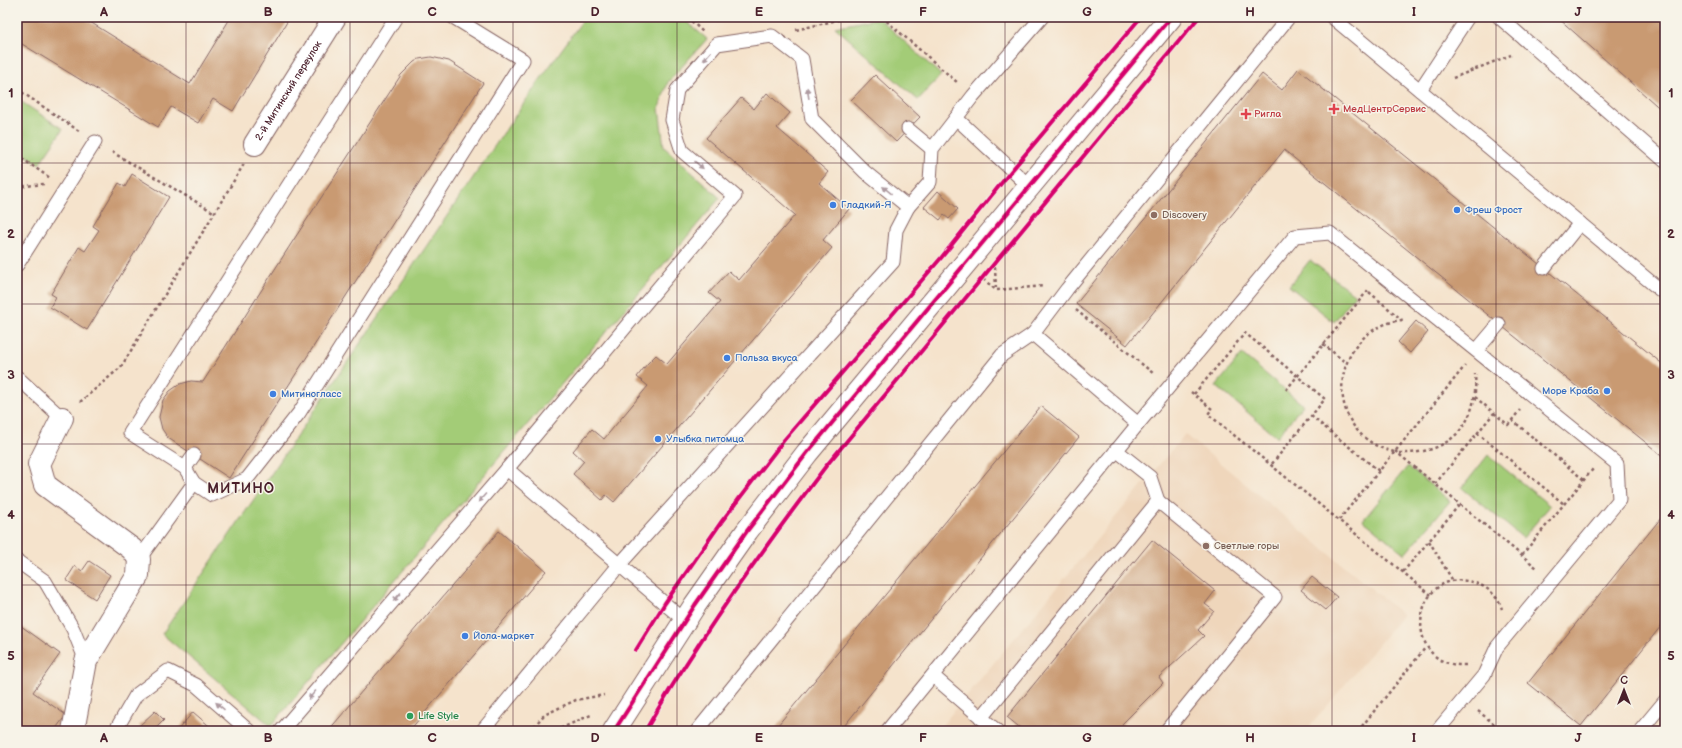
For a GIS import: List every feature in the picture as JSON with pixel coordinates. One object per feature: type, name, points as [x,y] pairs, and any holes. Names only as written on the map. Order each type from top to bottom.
[{"type":"street","name":"2-й Митинский переулок","points":[[255,144],[335,17]]},
{"type":"street","points":[[614,731],[684,620],[747,531],[807,453],[1170,17]]},
{"type":"street","points":[[62,418],[40,464],[45,485],[132,549],[139,559],[138,575],[86,661],[73,731]]},
{"type":"lane","points":[[396,17],[130,433],[185,468],[194,483],[212,495],[247,479],[299,413],[524,60],[470,22],[453,17]]},
{"type":"lane","points":[[482,731],[620,564],[893,262],[896,230],[908,207],[930,182],[932,149],[973,96],[1042,17]]},
{"type":"lane","points":[[697,731],[1002,355],[1033,334],[1060,298],[1289,17]]},
{"type":"lane","points":[[1332,17],[1665,294]]},
{"type":"lane","points":[[1420,90],[1468,17]]},
{"type":"lane","points":[[1499,17],[1665,161]]},
{"type":"lane","points":[[281,731],[507,469],[735,196],[682,151],[672,120],[677,90],[717,44],[772,36],[802,59],[812,119],[865,172],[908,207]]},
{"type":"lane","points":[[956,118],[1029,186]]},
{"type":"lane","points":[[908,130],[932,149]]},
{"type":"lane","points":[[17,265],[95,142]]},
{"type":"lane","points":[[1544,268],[1580,223]]},
{"type":"lane","points":[[887,731],[1116,450],[1294,236],[1330,233],[1382,274],[1474,354],[1532,395],[1617,464],[1620,500],[1497,647],[1484,675],[1437,731]]},
{"type":"lane","points":[[1474,354],[1499,324]]},
{"type":"lane","points":[[1033,334],[1138,424]]},
{"type":"lane","points":[[17,378],[62,418]]},
{"type":"lane","points":[[1116,450],[1150,477],[1158,501],[1275,597],[1166,731]]},
{"type":"lane","points":[[185,468],[194,454]]},
{"type":"lane","points":[[507,469],[684,620]]},
{"type":"lane","points":[[139,559],[194,483]]},
{"type":"lane","points":[[981,718],[1158,501]]},
{"type":"lane","points":[[17,561],[45,581],[73,629],[86,661]]},
{"type":"lane","points":[[118,731],[118,726],[136,696],[168,671],[196,685],[249,731]]},
{"type":"lane","points":[[933,676],[997,731]]},
{"type":"lane","points":[[1640,731],[1665,701]]},
{"type":"path","points":[[772,36],[850,17]]},
{"type":"path","points":[[882,17],[973,96]]},
{"type":"path","points":[[1420,90],[1532,47]]},
{"type":"path","points":[[17,89],[95,142],[215,213]]},
{"type":"path","points":[[62,418],[121,368],[255,144]]},
{"type":"path","points":[[17,155],[52,179]]},
{"type":"path","points":[[995,264],[996,290]]},
{"type":"path","points":[[1286,390],[1382,274]]},
{"type":"path","points":[[983,279],[996,290],[1046,286],[1157,376],[1163,369],[1176,379],[1212,410],[1208,414],[1431,595]]},
{"type":"path","points":[[1367,291],[1402,320]]},
{"type":"path","points":[[1408,320],[1386,323],[1372,331],[1359,341],[1350,354],[1346,363],[1341,385],[1343,401],[1348,417],[1357,430],[1369,441],[1383,449],[1395,452],[1552,580]]},
{"type":"path","points":[[1194,394],[1245,333],[1325,399],[1271,465]]},
{"type":"path","points":[[1324,344],[1346,363]]},
{"type":"path","points":[[1399,453],[1415,454],[1446,443],[1458,433],[1468,420],[1474,405],[1476,388],[1474,354]]},
{"type":"path","points":[[1339,520],[1474,354]]},
{"type":"path","points":[[1475,397],[1508,425],[1532,395]]},
{"type":"path","points":[[1435,484],[1494,413]]},
{"type":"path","points":[[1311,416],[1379,471]]},
{"type":"path","points":[[1512,420],[1584,480]]},
{"type":"path","points":[[1477,433],[1564,504]]},
{"type":"path","points":[[1522,555],[1606,454]]},
{"type":"path","points":[[1403,572],[1460,504]]},
{"type":"path","points":[[1429,541],[1454,581]]},
{"type":"path","points":[[1484,675],[1472,665],[1458,666],[1445,662],[1434,655],[1426,647],[1421,632],[1420,619],[1424,606],[1431,595],[1441,586],[1454,581],[1467,581],[1480,584],[1491,591],[1499,602],[1504,614],[1516,624]]},
{"type":"path","points":[[1358,731],[1426,647]]},
{"type":"path","points":[[530,731],[544,715],[576,700],[604,695]]},
{"type":"path","points":[[1464,700],[1503,731]]},
{"type":"path","points":[[555,731],[593,714]]},
{"type":"shaded area","name":"Светлые горы","points":[[1185,434],[1403,615],[1306,731],[937,731]]},
{"type":"green space","points":[[585,17],[681,17],[707,39],[668,82],[659,108],[664,147],[720,198],[271,726],[162,634],[539,81]]},
{"type":"green space","points":[[879,18],[941,75],[918,100],[835,27]]},
{"type":"green space","points":[[17,99],[63,129],[39,164],[17,149]]},
{"type":"green space","points":[[1310,260],[1355,295],[1334,322],[1289,286]]},
{"type":"green space","points":[[1242,354],[1303,405],[1277,437],[1216,386]]},
{"type":"green space","points":[[1488,455],[1550,506],[1523,538],[1462,488]]},
{"type":"green space","points":[[1408,466],[1450,501],[1405,554],[1363,520]]},
{"type":"building","points":[[17,17],[82,17],[190,84],[231,17],[290,17],[233,111],[213,99],[198,123],[171,107],[158,127],[17,41]]},
{"type":"building","points":[[1557,17],[1665,17],[1665,113]]},
{"type":"building","points":[[431,57],[449,61],[483,83],[229,478],[168,438],[162,429],[159,417],[163,400],[170,391],[180,384],[191,381],[203,382],[401,75],[419,59]]},
{"type":"building","points":[[1298,69],[1665,366],[1665,458],[1284,150],[1127,345],[1076,304],[1262,74],[1282,90]]},
{"type":"building","points":[[875,75],[920,117],[896,142],[851,100]]},
{"type":"building","points":[[767,93],[790,113],[777,128],[828,172],[819,183],[849,209],[823,240],[832,248],[614,502],[606,495],[602,500],[573,474],[584,461],[573,451],[592,429],[604,439],[648,386],[637,377],[647,364],[656,355],[667,364],[720,302],[709,293],[729,271],[739,280],[795,215],[706,138],[741,98],[754,109]]},
{"type":"building","points":[[132,174],[169,197],[87,330],[50,307],[56,297],[51,294],[79,247],[85,251],[99,230],[93,226],[119,183],[125,187]]},
{"type":"building","points":[[938,191],[958,209],[949,219],[944,215],[940,220],[924,207]]},
{"type":"building","points":[[1416,321],[1428,332],[1410,353],[1398,342]]},
{"type":"building","points":[[1041,406],[1079,437],[840,731],[773,731]]},
{"type":"building","points":[[1665,513],[1665,621],[1581,726],[1528,683]]},
{"type":"building","points":[[499,531],[546,571],[409,731],[328,731]]},
{"type":"building","points":[[1152,540],[1215,591],[1205,604],[1214,611],[1198,630],[1204,636],[1159,677],[1163,683],[1122,724],[1126,729],[1124,731],[1024,731],[1007,717]]},
{"type":"building","points":[[89,561],[110,575],[95,599],[66,580],[75,566],[82,571]]},
{"type":"building","points":[[1312,577],[1337,597],[1326,610],[1301,590]]},
{"type":"building","points":[[17,623],[60,654],[33,692],[66,715],[54,731],[17,731]]},
{"type":"building","points":[[155,711],[164,720],[153,731],[145,731],[139,726]]},
{"type":"building","points":[[193,712],[215,731],[177,731]]},
{"type":"cycle path","points":[[636,650],[665,603],[722,521],[784,440],[941,258],[1012,170],[1141,17]]},
{"type":"cycle path","points":[[614,731],[695,605],[747,531],[807,453],[1171,17]]},
{"type":"cycle path","points":[[645,731],[687,662],[731,596],[826,466],[1199,17]]},
{"type":"place","name":"МедЦентрСервис","points":[[1334,109]]},
{"type":"place","name":"Ригла","points":[[1246,114]]},
{"type":"place","name":"Гладкий-Я","points":[[833,205]]},
{"type":"place","name":"Фреш Фрост","points":[[1457,210]]},
{"type":"place","name":"Discovery","points":[[1154,215]]},
{"type":"place","name":"Польза вкуса","points":[[727,358]]},
{"type":"place","name":"Море Краба","points":[[1607,391]]},
{"type":"place","name":"Митиногласс","points":[[273,394]]},
{"type":"place","name":"Улыбка питомца","points":[[658,439]]},
{"type":"place","name":"Светлые горы","points":[[1206,546]]},
{"type":"place","name":"Йола-маркет","points":[[465,636]]},
{"type":"place","name":"Life Style","points":[[410,716]]},
{"type":"district","name":"МИТИНО","points":[[241,488]]}]
